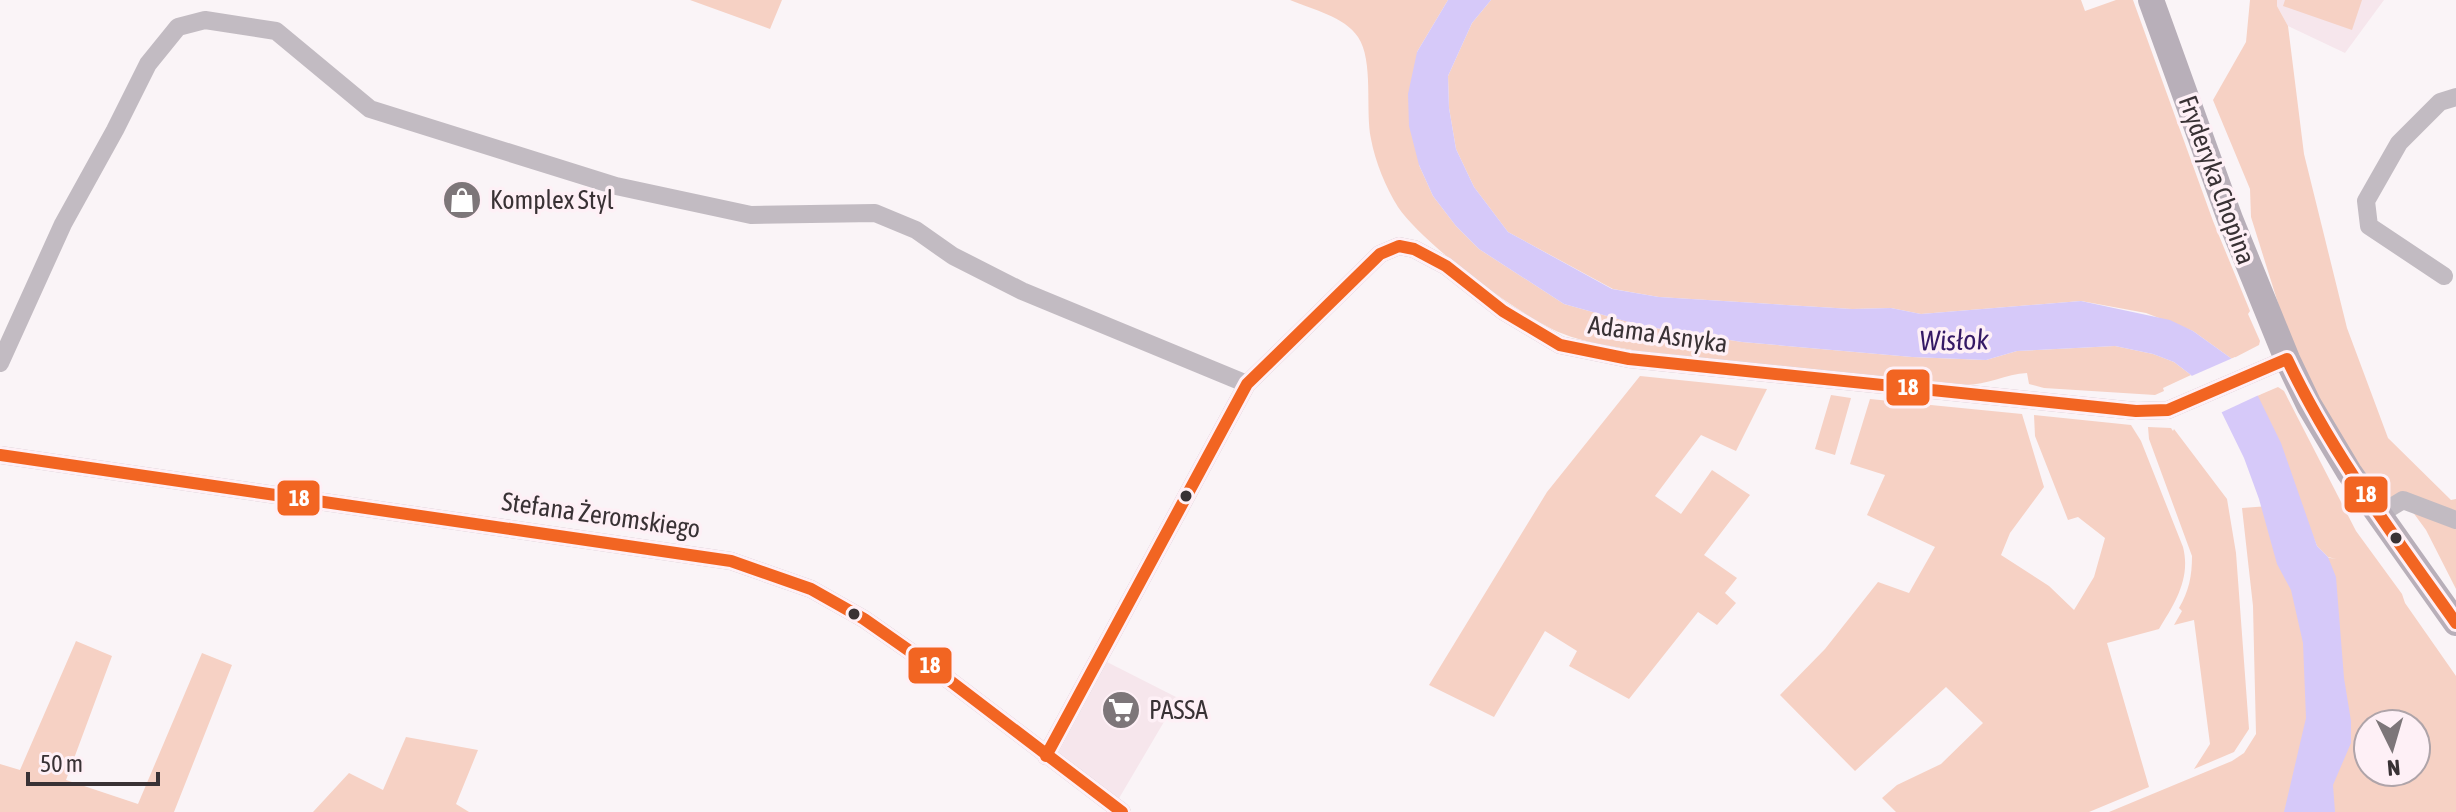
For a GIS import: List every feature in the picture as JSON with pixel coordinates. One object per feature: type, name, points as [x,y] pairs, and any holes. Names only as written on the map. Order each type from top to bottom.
[{"type":"street","name":"Fryderyka Chopina","points":[[2151,0],[2279,362],[2341,459],[2456,623]]},
{"type":"street","points":[[0,363],[63,224],[148,64],[178,27],[205,20],[276,31],[370,109],[620,187],[751,215],[875,213],[916,230],[953,256],[1022,291],[1247,384]]},
{"type":"street","points":[[2444,276],[2369,226],[2366,201],[2399,143],[2440,102],[2456,97]]},
{"type":"street","name":"Adama Asnyka","points":[[1046,756],[1247,384],[1380,254],[1399,246],[1414,249],[1446,266],[1503,311],[1560,345],[1629,359],[1868,386],[2136,411],[2168,410],[2279,362]]},
{"type":"street","name":"Stefana Żeromskiego","points":[[0,455],[731,561],[811,589],[864,619],[1122,812]]},
{"type":"street","points":[[2380,514],[2403,500],[2456,520]]},
{"type":"shaded area","points":[[690,0],[782,0],[770,29]]},
{"type":"shaded area","points":[[1290,0],[1448,0],[1417,52],[1419,165],[1433,196],[1479,249],[1564,304],[1643,326],[1742,342],[1912,357],[1986,360],[2017,351],[2115,346],[2174,362],[2191,375],[2155,395],[2044,388],[2029,384],[2027,373],[1965,385],[1638,351],[1561,333],[1497,295],[1449,258],[1410,222],[1394,200],[1375,156],[1369,127],[1368,72],[1358,37],[1336,19]]},
{"type":"shaded area","points":[[1491,0],[2081,0],[2085,11],[2116,0],[2133,0],[2213,221],[2250,311],[2248,314],[2259,345],[2232,359],[2193,331],[2146,313],[2081,301],[1921,314],[1891,308],[1852,309],[1659,297],[1613,289],[1508,232],[1474,187],[1456,149],[1449,108],[1448,76],[1472,23]]},
{"type":"shaded area","points":[[2250,0],[2277,0],[2288,26],[2304,154],[2347,328],[2388,438],[2451,500],[2456,499],[2456,589],[2426,530],[2404,500],[2380,514],[2293,351],[2251,217],[2250,189],[2213,100],[2246,42]]},
{"type":"shaded area","points":[[2277,0],[2384,0],[2345,53],[2288,26]]},
{"type":"shaded area","points":[[2285,0],[2362,0],[2352,30],[2283,6]]},
{"type":"shaded area","points":[[1640,376],[1767,389],[1736,451],[1701,435],[1655,496],[1681,514],[1712,470],[1750,495],[1704,555],[1737,578],[1725,593],[1736,603],[1717,625],[1698,612],[1629,699],[1569,666],[1577,651],[1545,631],[1494,717],[1429,685],[1547,492]]},
{"type":"shaded area","points":[[2278,387],[2284,391],[2356,531],[2456,676],[2456,812],[2109,812],[2232,761],[2244,753],[2256,734],[2253,606],[2242,508],[2269,506],[2284,550],[2336,559],[2328,557],[2317,546],[2257,396]]},
{"type":"shaded area","points":[[1831,395],[1851,398],[1835,455],[1815,449]]},
{"type":"shaded area","points":[[1870,399],[2022,414],[2044,487],[2010,533],[2001,555],[2049,586],[2074,610],[2094,577],[2105,538],[2078,517],[2068,520],[2035,436],[2034,415],[2131,425],[2141,441],[2185,558],[2180,590],[2159,629],[2107,643],[2149,787],[2089,812],[1896,812],[1882,798],[1897,785],[1941,764],[1983,723],[1946,687],[1855,771],[1780,695],[1825,649],[1878,582],[1909,593],[1935,547],[1867,515],[1885,475],[1850,464]]},
{"type":"shaded area","points":[[2148,427],[2174,429],[2227,499],[2236,553],[2249,729],[2234,752],[2194,769],[2210,744],[2194,620],[2174,625],[2182,611],[2179,608],[2189,583],[2192,556],[2149,439]]},
{"type":"shaded area","points":[[76,641],[112,656],[66,780],[138,804],[202,653],[232,665],[174,812],[0,812],[0,764],[20,770]]},
{"type":"shaded area","points":[[1107,662],[1178,698],[1118,800],[1056,757]]},
{"type":"shaded area","points":[[406,737],[478,750],[456,804],[469,812],[313,812],[349,773],[383,790]]},
{"type":"water","name":"Wisłok","points":[[1448,0],[1491,0],[1472,23],[1448,76],[1449,108],[1456,149],[1474,187],[1508,232],[1612,289],[1659,297],[1852,309],[1891,308],[1921,314],[2081,301],[2170,320],[2193,331],[2232,359],[2257,394],[2281,443],[2317,546],[2328,557],[2336,577],[2351,743],[2333,785],[2335,812],[2284,812],[2306,718],[2303,643],[2291,590],[2277,564],[2244,458],[2221,411],[2191,375],[2174,362],[2115,346],[2017,351],[1986,360],[1912,357],[1742,342],[1643,326],[1564,304],[1479,249],[1433,196],[1419,165],[1409,126],[1408,94],[1417,52]]},
{"type":"pier","points":[[2235,357],[2261,394],[2218,414],[2187,378]]},
{"type":"transit line","name":"18","points":[[1046,756],[1247,384],[1380,254],[1399,246],[1414,249],[1446,266],[1503,311],[1560,345],[1629,359],[2136,411],[2168,410],[2287,359]]},
{"type":"transit line","name":"18","points":[[2287,359],[2344,462],[2456,623]]},
{"type":"transit line","name":"18","points":[[0,455],[731,561],[811,589],[864,619],[1122,812]]},
{"type":"place","name":"Komplex Styl","points":[[462,200]]},
{"type":"place","name":"PASSA","points":[[1121,710]]}]
